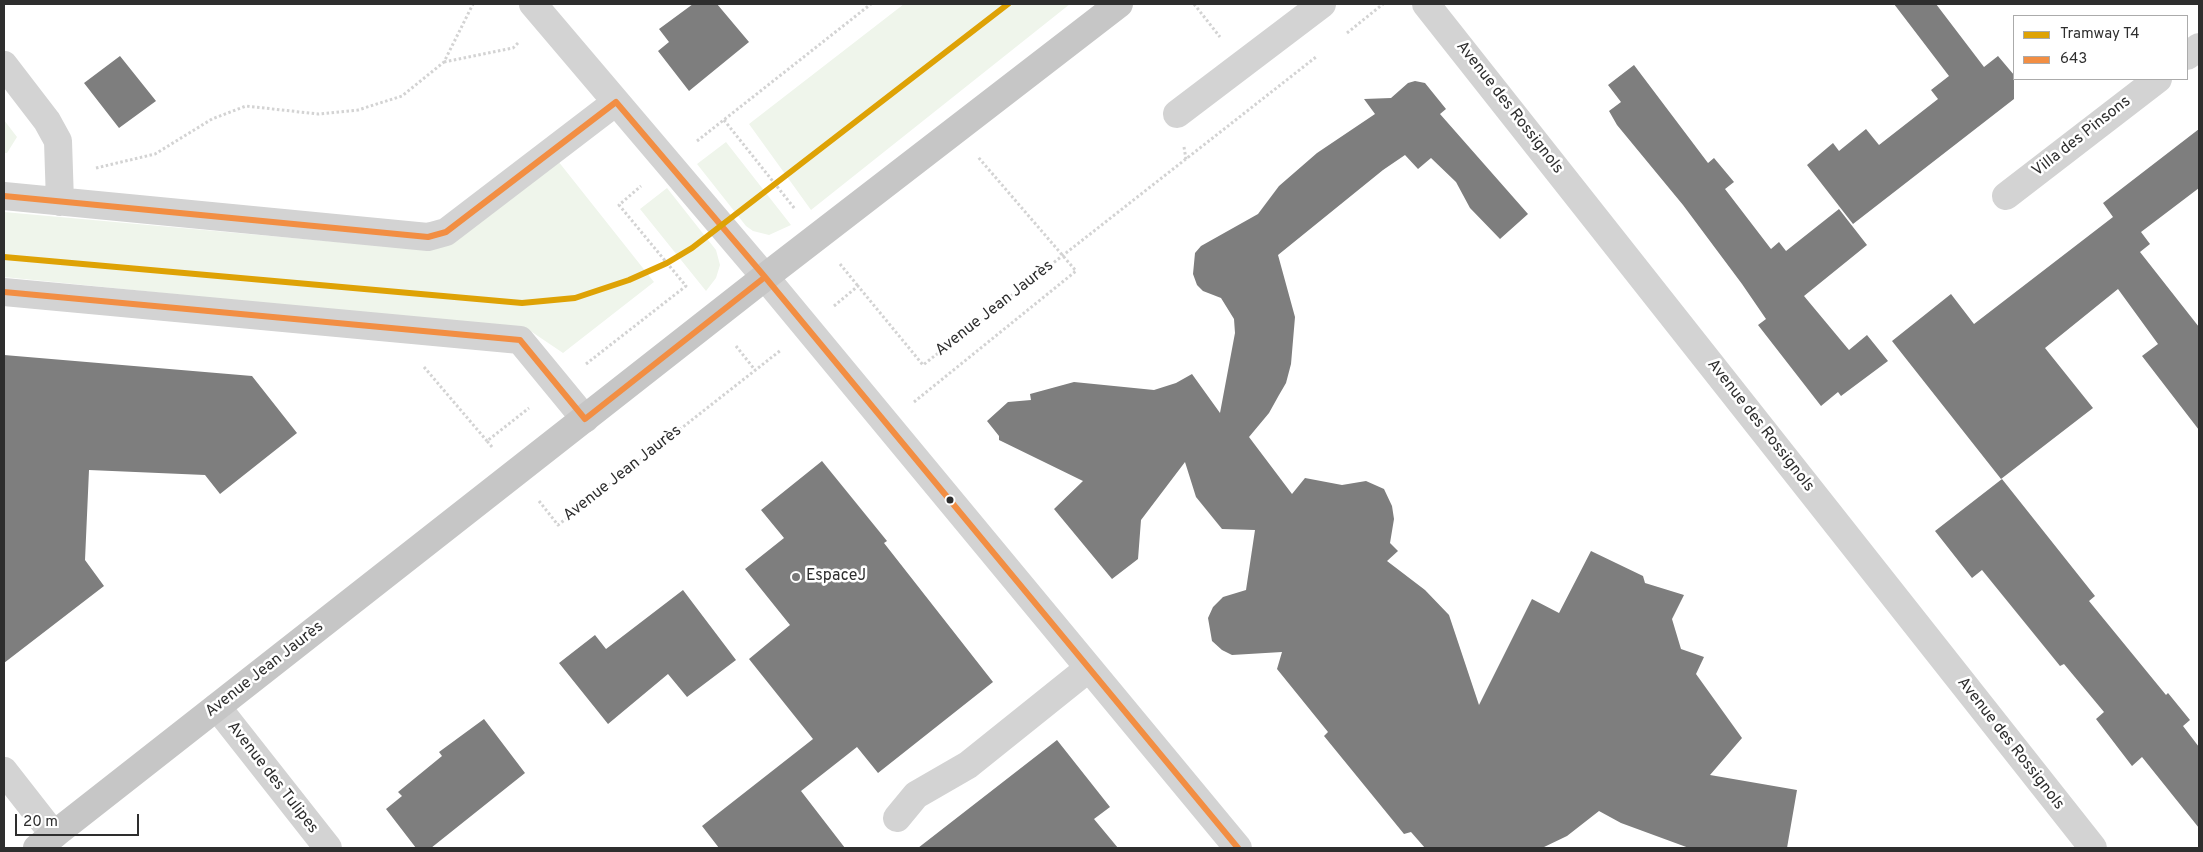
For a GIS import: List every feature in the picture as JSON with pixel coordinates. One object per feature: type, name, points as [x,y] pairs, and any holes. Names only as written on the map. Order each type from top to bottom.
[{"type":"main road","name":"Avenue Jean Jaurès","points":[[46,842],[1113,5]]},
{"type":"street","points":[[1177,114],[1322,4]]},
{"type":"street","name":"Avenue des Rossignols","points":[[1426,4],[2093,848]]},
{"type":"street","points":[[538,10],[765,277],[1238,848]]},
{"type":"street","points":[[2188,55],[2199,47]]},
{"type":"street","points":[[4,65],[47,121],[58,141],[60,202]]},
{"type":"street","name":"Villa des Pinsons","points":[[2006,196],[2157,80]]},
{"type":"street","points":[[4,196],[428,236],[446,232],[616,102]]},
{"type":"street","points":[[4,292],[520,340],[585,419]]},
{"type":"street","points":[[897,818],[916,796],[968,765],[1089,668]]},
{"type":"street","name":"Avenue des Tulipes","points":[[217,707],[328,848]]},
{"type":"street","points":[[4,771],[46,842]]},
{"type":"path","points":[[58,165],[90,169],[155,154],[212,119],[246,106],[318,114],[358,110],[402,96],[444,62],[473,4]]},
{"type":"path","points":[[693,144],[871,4]]},
{"type":"path","points":[[1344,35],[1383,4]]},
{"type":"path","points":[[444,62],[513,48],[538,10]]},
{"type":"path","name":"Avenue Jean Jaurès","points":[[516,473],[558,525],[807,329],[858,286],[923,365],[1321,53]]},
{"type":"path","points":[[724,120],[858,286]]},
{"type":"path","points":[[886,424],[1076,271],[955,130]]},
{"type":"path","points":[[487,441],[686,286],[619,204],[648,180]]},
{"type":"path","points":[[390,328],[516,473]]},
{"type":"shaded area","points":[[904,4],[1070,4],[811,210],[749,124]]},
{"type":"shaded area","points":[[4,120],[17,137],[7,153],[4,153]]},
{"type":"shaded area","points":[[726,142],[791,225],[769,235],[753,231],[746,226],[697,164]]},
{"type":"shaded area","points":[[558,161],[654,282],[563,353],[529,330],[4,277],[4,212],[426,250]]},
{"type":"shaded area","points":[[667,188],[716,250],[720,265],[716,278],[706,291],[640,209]]},
{"type":"building","points":[[693,4],[717,4],[749,42],[689,91],[658,51],[669,42],[659,29]]},
{"type":"building","points":[[1894,4],[1936,4],[1984,67],[1998,56],[2013,74],[2014,99],[1853,224],[1807,165],[1833,143],[1839,151],[1866,129],[1879,145],[1938,99],[1931,90],[1949,76]]},
{"type":"building","points":[[120,56],[156,101],[119,128],[84,83]]},
{"type":"building","points":[[1634,65],[1708,163],[1714,158],[1734,182],[1725,189],[1771,249],[1779,242],[1786,251],[1839,209],[1867,245],[1804,296],[1849,350],[1867,335],[1888,361],[1841,396],[1838,392],[1821,406],[1758,325],[1766,319],[1742,284],[1683,205],[1617,125],[1609,111],[1621,102],[1608,85]]},
{"type":"building","points":[[1415,81],[1425,83],[1446,109],[1440,114],[1528,214],[1500,239],[1470,208],[1456,182],[1431,158],[1418,169],[1405,155],[1383,170],[1278,255],[1295,317],[1291,364],[1286,383],[1269,413],[1249,437],[1292,494],[1305,478],[1342,485],[1366,481],[1384,489],[1392,506],[1394,519],[1390,543],[1398,551],[1387,561],[1425,590],[1449,615],[1479,705],[1532,599],[1559,613],[1591,551],[1643,576],[1645,583],[1684,595],[1672,619],[1681,649],[1704,657],[1696,674],[1742,738],[1710,775],[1797,790],[1787,848],[1689,848],[1621,823],[1599,811],[1567,836],[1542,848],[1425,848],[1411,832],[1404,834],[1324,736],[1328,732],[1277,669],[1282,652],[1232,655],[1222,650],[1212,641],[1208,618],[1213,607],[1223,597],[1246,590],[1255,530],[1222,529],[1196,497],[1185,462],[1141,520],[1138,559],[1112,579],[1054,509],[1083,481],[999,440],[999,436],[987,421],[1008,402],[1031,400],[1030,394],[1074,382],[1154,390],[1176,383],[1192,374],[1220,413],[1235,333],[1234,319],[1221,298],[1203,291],[1197,285],[1193,274],[1195,253],[1201,246],[1258,214],[1279,186],[1317,153],[1375,114],[1364,99],[1391,98],[1408,83]]},
{"type":"building","points":[[2199,129],[2199,188],[2141,232],[2150,244],[2140,252],[2199,327],[2199,430],[2142,356],[2158,344],[2118,289],[2045,348],[2093,408],[2001,479],[1892,341],[1951,294],[1974,324],[2113,217],[2103,203]]},
{"type":"building","points":[[4,355],[252,376],[297,433],[220,494],[205,475],[89,470],[85,560],[104,586],[4,663]]},
{"type":"building","points":[[822,461],[887,541],[884,543],[993,682],[878,773],[857,747],[801,791],[845,848],[719,848],[702,826],[813,739],[749,659],[790,625],[745,569],[784,538],[761,510]]},
{"type":"building","points":[[2002,479],[2095,596],[2089,601],[2166,695],[2168,693],[2190,720],[2183,726],[2199,747],[2199,828],[2142,757],[2132,766],[2096,719],[2104,712],[2064,664],[2060,666],[1982,570],[1972,578],[1935,531]]},
{"type":"building","points":[[683,590],[736,660],[687,697],[668,674],[608,724],[559,663],[595,635],[606,649]]},
{"type":"building","points":[[484,719],[525,773],[431,848],[416,848],[386,809],[402,796],[398,792],[442,756],[439,752]]},
{"type":"building","points":[[1057,740],[1110,807],[1094,819],[1118,848],[918,848]]},
{"type":"tram line","name":"T4","points":[[4,257],[522,303],[575,298],[629,280],[667,263],[692,248],[1008,4]]},
{"type":"transit line","name":"643","points":[[4,196],[428,237],[446,232],[616,102],[765,277],[1238,848]]},
{"type":"transit line","name":"643","points":[[4,292],[520,340],[585,419],[765,277]]},
{"type":"place","name":"EspaceJ","points":[[796,577]]}]
